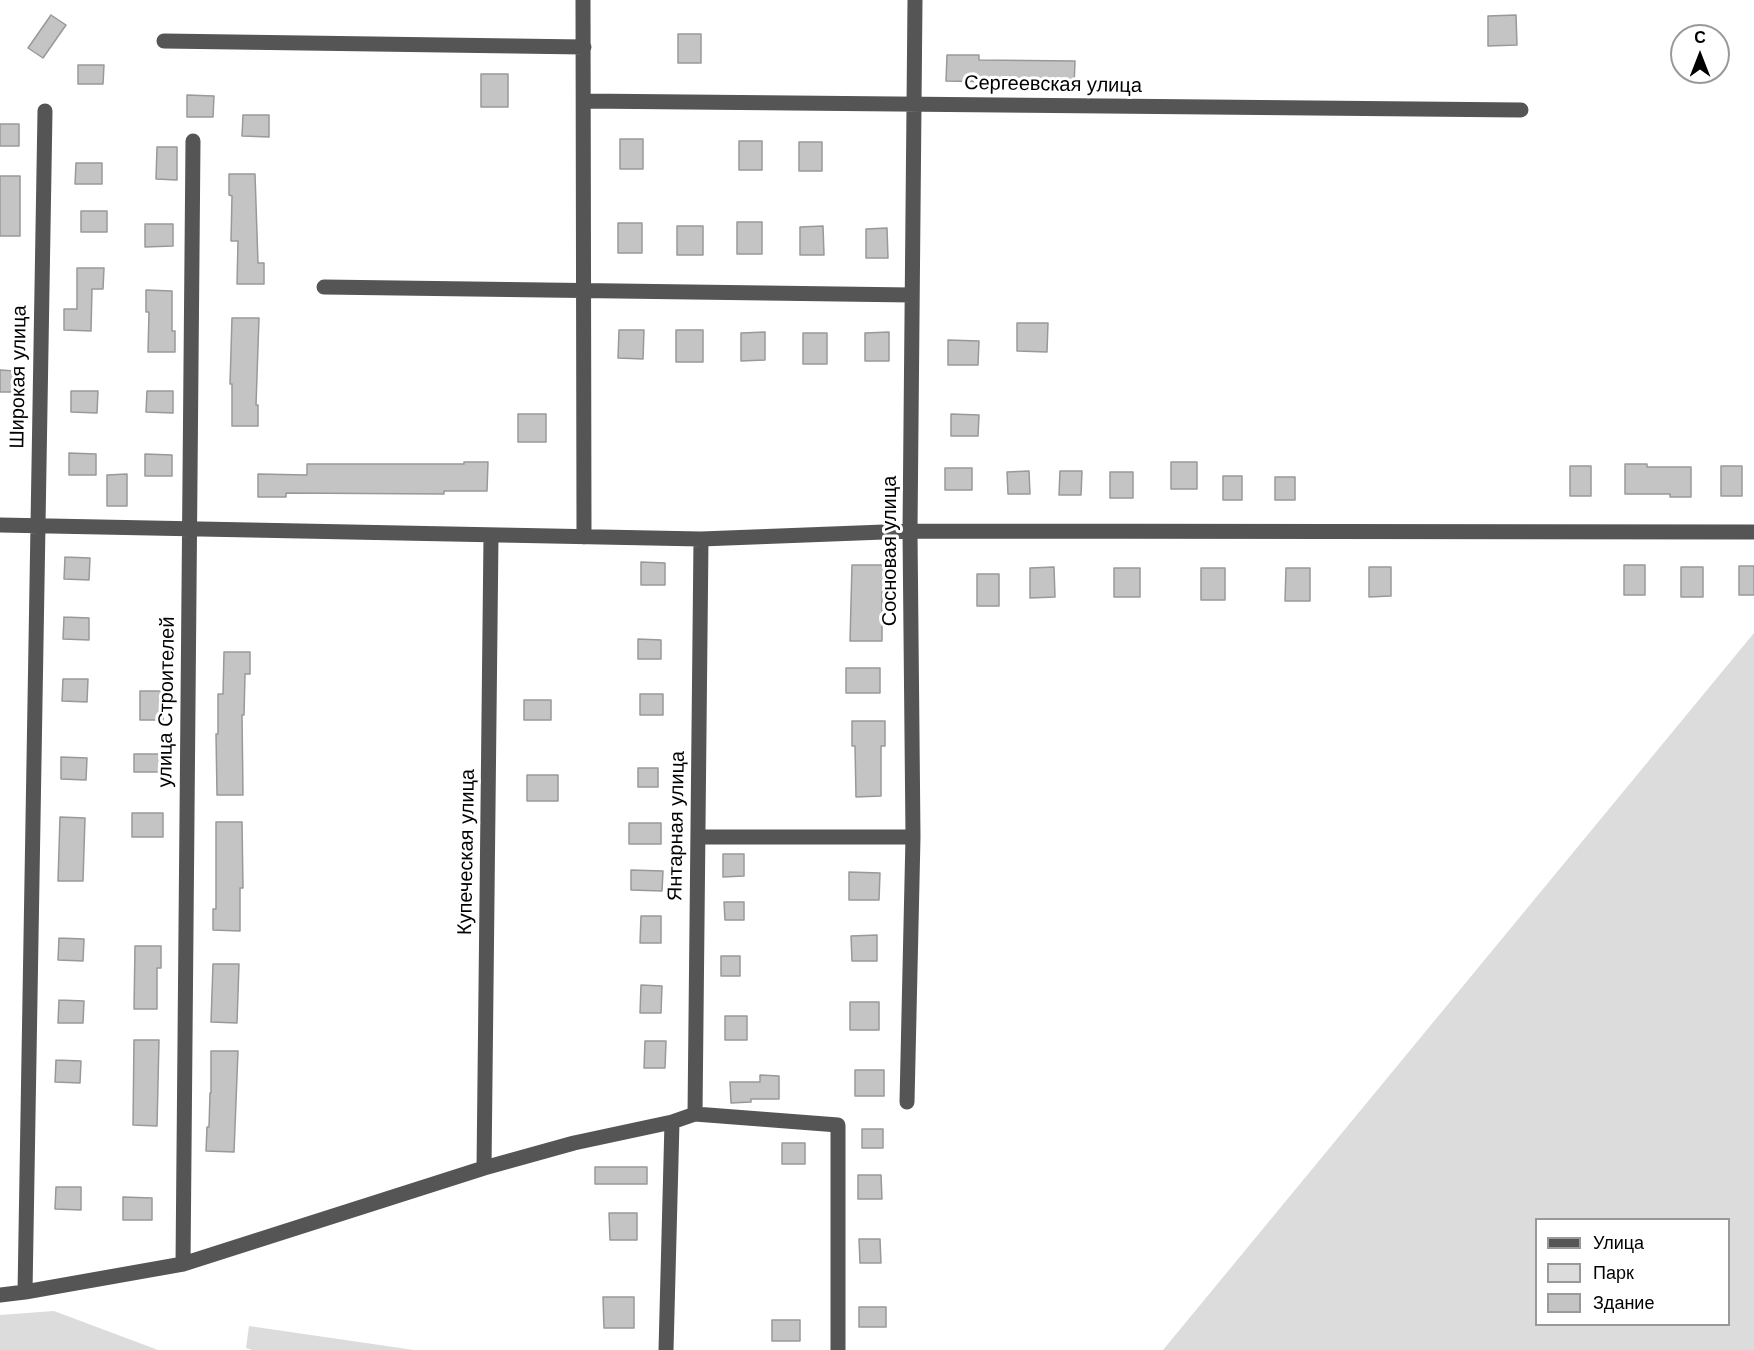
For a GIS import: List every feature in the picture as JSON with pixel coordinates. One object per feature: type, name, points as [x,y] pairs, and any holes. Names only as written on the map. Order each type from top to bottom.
[{"type":"street","points":[[584,0],[584,537]]},
{"type":"street","name":"Сосновая улица","points":[[906,1102],[913,837],[910,531],[915,0]]},
{"type":"street","points":[[164,40],[584,47]]},
{"type":"street","name":"Сергеевская улица","points":[[584,101],[1521,110]]},
{"type":"street","name":"Широкая улица","points":[[25,1292],[45,111]]},
{"type":"street","name":"улица Строителей","points":[[183,1264],[194,141]]},
{"type":"street","points":[[324,287],[912,296]]},
{"type":"street","points":[[0,525],[701,539],[910,531],[1754,532]]},
{"type":"street","name":"Купеческая улица","points":[[484,1168],[491,536]]},
{"type":"street","name":"Янтарная улица","points":[[695,1114],[701,539]]},
{"type":"street","points":[[698,837],[913,837]]},
{"type":"street","points":[[0,1295],[183,1264],[484,1168],[574,1143],[672,1122],[695,1114],[838,1125],[838,1350]]},
{"type":"street","points":[[666,1350],[672,1122]]},
{"type":"green space","points":[[1754,633],[1754,1350],[1163,1350]]},
{"type":"green space","points":[[54,1311],[158,1350],[0,1350],[0,1315]]},
{"type":"green space","points":[[249,1326],[414,1350],[252,1350],[246,1348]]},
{"type":"building","points":[[51,15],[66,25],[43,58],[28,48]]},
{"type":"building","points":[[1516,15],[1517,45],[1488,46],[1488,16]]},
{"type":"building","points":[[678,34],[701,34],[701,63],[678,63]]},
{"type":"building","points":[[947,55],[979,55],[979,60],[1075,61],[1074,87],[993,86],[993,82],[946,81]]},
{"type":"building","points":[[78,65],[104,65],[103,84],[78,84]]},
{"type":"building","points":[[481,74],[508,74],[508,107],[481,107]]},
{"type":"building","points":[[187,95],[214,96],[213,117],[187,117]]},
{"type":"building","points":[[243,115],[269,115],[269,137],[242,136]]},
{"type":"building","points":[[0,124],[19,124],[19,146],[0,146]]},
{"type":"building","points":[[620,139],[643,139],[643,169],[620,169]]},
{"type":"building","points":[[739,141],[762,141],[762,170],[739,170]]},
{"type":"building","points":[[799,142],[822,142],[822,171],[799,171]]},
{"type":"building","points":[[157,147],[177,147],[177,180],[156,179]]},
{"type":"building","points":[[76,163],[102,163],[102,184],[75,184]]},
{"type":"building","points":[[229,174],[255,174],[258,263],[264,263],[264,284],[237,284],[238,241],[231,241],[232,196],[229,195]]},
{"type":"building","points":[[0,176],[20,176],[20,236],[0,236]]},
{"type":"building","points":[[81,211],[107,211],[107,232],[81,232]]},
{"type":"building","points":[[737,222],[762,222],[762,254],[737,254]]},
{"type":"building","points":[[618,223],[642,223],[642,253],[618,253]]},
{"type":"building","points":[[145,224],[173,224],[173,246],[145,247]]},
{"type":"building","points":[[677,226],[703,226],[703,255],[677,255]]},
{"type":"building","points":[[823,226],[824,255],[800,255],[800,227]]},
{"type":"building","points":[[887,228],[888,258],[866,258],[866,229]]},
{"type":"building","points":[[77,268],[104,268],[103,289],[92,289],[91,331],[64,330],[64,309],[77,309]]},
{"type":"building","points":[[146,290],[172,291],[172,331],[175,331],[175,352],[148,352],[149,312],[146,312]]},
{"type":"building","points":[[232,318],[259,318],[256,405],[258,405],[258,426],[232,426],[232,384],[230,384]]},
{"type":"building","points":[[1017,323],[1048,323],[1047,352],[1017,351]]},
{"type":"building","points":[[619,330],[644,330],[643,359],[618,358]]},
{"type":"building","points":[[676,330],[703,330],[703,362],[676,362]]},
{"type":"building","points":[[765,332],[765,360],[741,361],[741,333]]},
{"type":"building","points":[[889,332],[889,361],[865,361],[865,333]]},
{"type":"building","points":[[803,333],[827,333],[827,364],[803,364]]},
{"type":"building","points":[[948,340],[979,341],[978,365],[948,365]]},
{"type":"building","points":[[0,370],[15,371],[15,392],[0,392]]},
{"type":"building","points":[[71,391],[98,391],[97,413],[71,412]]},
{"type":"building","points":[[147,391],[173,391],[173,413],[146,412]]},
{"type":"building","points":[[518,414],[546,414],[546,442],[518,442]]},
{"type":"building","points":[[951,414],[979,415],[978,436],[951,436]]},
{"type":"building","points":[[69,453],[96,454],[96,475],[69,475]]},
{"type":"building","points":[[145,454],[172,455],[172,476],[145,476]]},
{"type":"building","points":[[464,462],[488,462],[487,491],[444,491],[444,494],[286,493],[286,497],[258,497],[258,474],[307,475],[307,464],[464,464]]},
{"type":"building","points":[[1171,462],[1197,462],[1197,489],[1171,489]]},
{"type":"building","points":[[1625,464],[1647,464],[1647,467],[1691,467],[1691,497],[1670,497],[1670,494],[1625,494]]},
{"type":"building","points":[[1570,466],[1591,466],[1591,496],[1570,496]]},
{"type":"building","points":[[1721,466],[1742,466],[1742,496],[1721,496]]},
{"type":"building","points":[[945,468],[972,468],[972,490],[945,490]]},
{"type":"building","points":[[1029,471],[1030,494],[1008,494],[1007,472]]},
{"type":"building","points":[[1060,471],[1082,471],[1081,495],[1059,495]]},
{"type":"building","points":[[1110,472],[1133,472],[1133,498],[1110,498]]},
{"type":"building","points":[[127,474],[127,506],[107,506],[107,475]]},
{"type":"building","points":[[1223,476],[1242,476],[1242,500],[1223,500]]},
{"type":"building","points":[[1275,477],[1295,477],[1295,500],[1275,500]]},
{"type":"building","points":[[65,557],[90,558],[89,580],[64,579]]},
{"type":"building","points":[[641,562],[665,563],[665,585],[641,585]]},
{"type":"building","points":[[852,565],[885,565],[885,592],[882,592],[882,641],[850,641]]},
{"type":"building","points":[[1624,565],[1645,565],[1645,595],[1624,595]]},
{"type":"building","points":[[1739,566],[1754,566],[1754,595],[1739,595]]},
{"type":"building","points":[[1054,567],[1055,597],[1030,598],[1030,568]]},
{"type":"building","points":[[1369,567],[1391,567],[1391,596],[1369,597]]},
{"type":"building","points":[[1681,567],[1703,567],[1703,597],[1681,597]]},
{"type":"building","points":[[1114,568],[1140,568],[1140,597],[1114,597]]},
{"type":"building","points":[[1201,568],[1225,568],[1225,600],[1201,600]]},
{"type":"building","points":[[1286,568],[1310,568],[1310,601],[1285,601]]},
{"type":"building","points":[[977,574],[999,574],[999,606],[977,606]]},
{"type":"building","points":[[64,617],[89,618],[89,640],[63,639]]},
{"type":"building","points":[[638,639],[661,640],[661,659],[638,659]]},
{"type":"building","points":[[224,652],[250,652],[250,674],[245,674],[244,715],[242,715],[243,795],[217,795],[216,734],[218,734],[218,694],[223,694]]},
{"type":"building","points":[[846,668],[880,668],[880,693],[846,693]]},
{"type":"building","points":[[63,679],[88,679],[87,702],[62,701]]},
{"type":"building","points":[[140,691],[163,691],[163,720],[140,720]]},
{"type":"building","points":[[640,694],[663,694],[663,715],[640,715]]},
{"type":"building","points":[[524,700],[551,700],[551,720],[524,720]]},
{"type":"building","points":[[852,721],[885,721],[885,746],[881,746],[881,796],[856,797]]},
{"type":"building","points":[[134,754],[162,754],[162,772],[134,772]]},
{"type":"building","points":[[61,757],[87,758],[86,780],[61,779]]},
{"type":"building","points":[[638,768],[658,768],[658,787],[638,787]]},
{"type":"building","points":[[527,775],[558,775],[558,801],[527,801]]},
{"type":"building","points":[[132,813],[163,813],[163,837],[132,837]]},
{"type":"building","points":[[60,817],[85,818],[83,881],[58,881]]},
{"type":"building","points":[[216,822],[242,822],[243,888],[240,888],[240,931],[213,930],[213,909],[216,909]]},
{"type":"building","points":[[629,823],[661,823],[661,844],[629,844]]},
{"type":"building","points":[[723,854],[744,854],[744,876],[723,877]]},
{"type":"building","points":[[631,870],[663,871],[662,891],[631,890]]},
{"type":"building","points":[[849,872],[880,873],[879,900],[849,900]]},
{"type":"building","points":[[724,902],[744,902],[744,920],[725,920]]},
{"type":"building","points":[[641,916],[661,916],[661,943],[640,943]]},
{"type":"building","points":[[877,935],[877,961],[852,961],[851,936]]},
{"type":"building","points":[[59,938],[84,939],[83,961],[58,960]]},
{"type":"building","points":[[135,946],[161,946],[161,968],[157,968],[157,1009],[134,1009]]},
{"type":"building","points":[[721,956],[740,956],[740,976],[721,976]]},
{"type":"building","points":[[213,964],[239,964],[237,1023],[211,1022]]},
{"type":"building","points":[[641,985],[662,986],[661,1013],[640,1013]]},
{"type":"building","points":[[59,1000],[84,1001],[83,1023],[58,1023]]},
{"type":"building","points":[[850,1002],[879,1002],[879,1030],[850,1030]]},
{"type":"building","points":[[725,1016],[747,1016],[747,1040],[725,1040]]},
{"type":"building","points":[[134,1040],[159,1040],[157,1126],[133,1125]]},
{"type":"building","points":[[645,1041],[666,1041],[665,1068],[644,1068]]},
{"type":"building","points":[[211,1051],[238,1051],[234,1152],[206,1151],[211,1093]]},
{"type":"building","points":[[56,1060],[81,1061],[80,1083],[55,1082]]},
{"type":"building","points":[[855,1070],[884,1070],[884,1096],[855,1096]]},
{"type":"building","points":[[760,1075],[779,1076],[779,1099],[751,1099],[751,1102],[731,1103],[730,1082],[760,1082]]},
{"type":"building","points":[[862,1129],[883,1129],[883,1148],[862,1148]]},
{"type":"building","points":[[782,1143],[805,1143],[805,1164],[782,1164]]},
{"type":"building","points":[[595,1167],[647,1167],[647,1184],[595,1184]]},
{"type":"building","points":[[858,1175],[881,1175],[882,1199],[858,1199]]},
{"type":"building","points":[[56,1187],[81,1187],[81,1210],[55,1209]]},
{"type":"building","points":[[123,1197],[152,1198],[152,1220],[123,1220]]},
{"type":"building","points":[[609,1213],[637,1213],[637,1240],[610,1240]]},
{"type":"building","points":[[859,1239],[880,1239],[881,1263],[860,1263]]},
{"type":"building","points":[[603,1297],[634,1297],[634,1328],[604,1328]]},
{"type":"building","points":[[859,1307],[886,1307],[886,1327],[859,1327]]},
{"type":"building","points":[[772,1320],[800,1320],[800,1341],[772,1341]]}]
